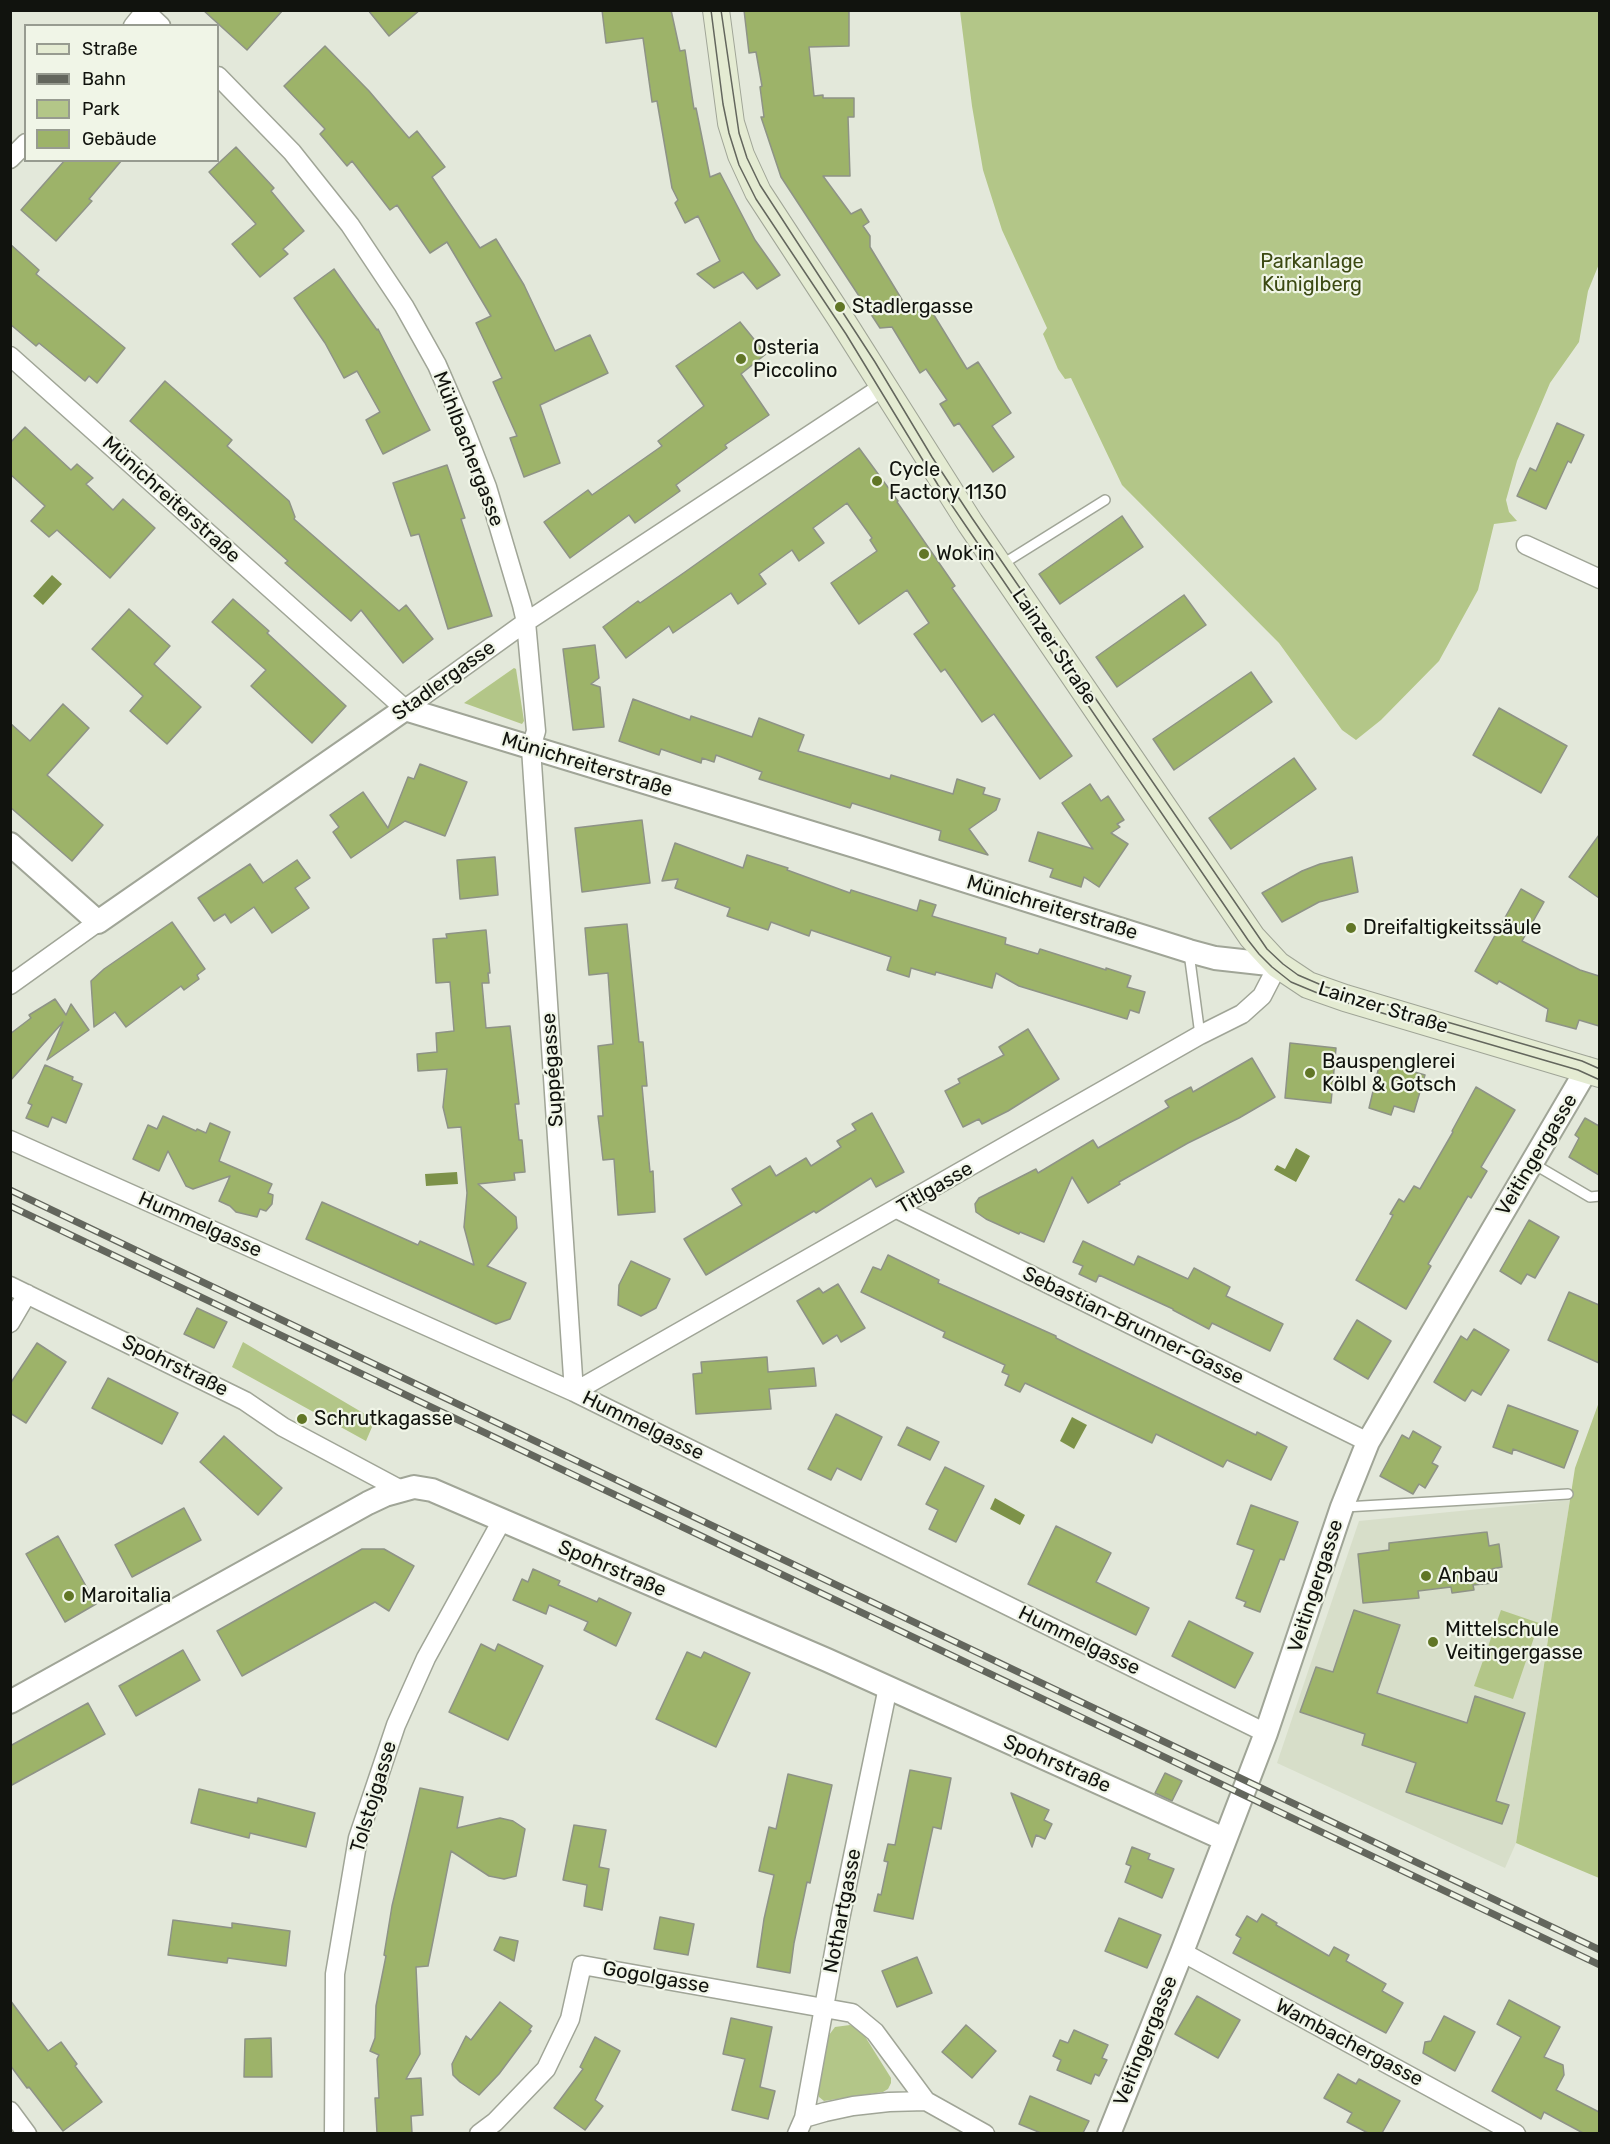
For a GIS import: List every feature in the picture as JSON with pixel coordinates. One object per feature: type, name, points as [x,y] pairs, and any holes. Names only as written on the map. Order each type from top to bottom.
[{"type":"main road","name":"Lainzer Straße","points":[[717,10],[731,123],[750,177],[940,477],[1251,936],[1278,966],[1308,985],[1593,1071]]},
{"type":"street","points":[[135,24],[145,11],[159,24]]},
{"type":"street","name":"Mühlbachergasse","points":[[219,77],[292,152],[350,225],[404,306],[437,365],[464,425],[487,487],[526,622],[536,731],[531,748]]},
{"type":"street","points":[[10,159],[24,145]]},
{"type":"street","name":"Münichreiterstraße","points":[[10,356],[405,709],[1189,951],[1215,958],[1278,966]]},
{"type":"street","name":"Stadlergasse","points":[[10,985],[526,622],[884,386]]},
{"type":"street","points":[[1526,545],[1599,579]]},
{"type":"street","name":"Suppégasse","points":[[531,748],[574,1392]]},
{"type":"street","points":[[10,844],[98,921]]},
{"type":"street","name":"Titlgasse","points":[[574,1392],[1200,1035],[1242,1014],[1262,996],[1278,966]]},
{"type":"street","name":"Veitingergasse","points":[[1109,2133],[1182,1952],[1266,1733],[1342,1507],[1368,1442],[1532,1163],[1593,1071]]},
{"type":"street","name":"Hummelgasse","points":[[10,1140],[574,1392],[1266,1733]]},
{"type":"street","name":"Sebastian-Brunner-Gasse","points":[[897,1209],[1368,1442]]},
{"type":"street","points":[[10,1323],[19,1290]]},
{"type":"street","name":"Spohrstraße","points":[[19,1290],[245,1401],[283,1427],[401,1490],[414,1487],[432,1491],[888,1687],[1224,1839]]},
{"type":"street","points":[[10,1702],[357,1509],[401,1490]]},
{"type":"street","name":"Tolstojgasse","points":[[333,2133],[335,1974],[358,1838],[396,1725],[426,1658],[501,1522]]},
{"type":"street","name":"Nothartgasse","points":[[800,2126],[825,2007],[842,1907],[888,1687]]},
{"type":"street","name":"Wambachergasse","points":[[1182,1952],[1516,2133]]},
{"type":"street","name":"Gogolgasse","points":[[479,2133],[495,2122],[546,2069],[570,2019],[582,1965],[852,2013],[875,2032],[926,2101]]},
{"type":"street","points":[[800,2126],[825,2112],[853,2106],[926,2101],[985,2133]]},
{"type":"street","points":[[10,2111],[27,2133]]},
{"type":"lane","points":[[999,566],[1105,501]]},
{"type":"lane","points":[[1189,951],[1200,1035]]},
{"type":"lane","points":[[1532,1163],[1590,1197],[1599,1196]]},
{"type":"lane","points":[[1342,1507],[1568,1494]]},
{"type":"shaded area","points":[[52,575],[62,584],[43,605],[33,596]]},
{"type":"shaded area","points":[[1296,1148],[1310,1156],[1296,1182],[1274,1170],[1277,1165],[1285,1169]]},
{"type":"shaded area","points":[[457,1172],[458,1184],[426,1186],[425,1174]]},
{"type":"shaded area","points":[[1072,1417],[1087,1425],[1074,1449],[1060,1441]]},
{"type":"shaded area","points":[[995,1498],[1025,1515],[1020,1525],[990,1509]]},
{"type":"shaded area","name":"Mittelschule Veitingergasse","points":[[1570,1500],[1516,1843],[1505,1868],[1277,1763],[1359,1521]]},
{"type":"green space","name":"Parkanlage Küniglberg","points":[[960,11],[1599,11],[1599,264],[1588,291],[1579,342],[1550,383],[1517,461],[1506,500],[1509,512],[1517,521],[1494,524],[1478,590],[1439,661],[1381,720],[1356,740],[1342,730],[1279,643],[1122,485],[1071,378],[1065,379],[1058,369],[1043,334],[1047,328],[1002,230],[983,170]]},
{"type":"green space","points":[[514,668],[524,721],[522,724],[464,703]]},
{"type":"green space","points":[[243,1342],[375,1420],[366,1441],[232,1367]]},
{"type":"green space","points":[[1599,1402],[1599,1878],[1516,1843],[1575,1468]]},
{"type":"green space","points":[[1501,1610],[1539,1623],[1513,1699],[1474,1686]]},
{"type":"green space","points":[[850,2025],[861,2030],[891,2078],[891,2083],[883,2092],[824,2101],[819,2097],[817,2089],[829,2035],[835,2027]]},
{"type":"building","points":[[203,10],[283,10],[247,50]]},
{"type":"building","points":[[368,10],[420,10],[389,36]]},
{"type":"building","points":[[602,10],[671,10],[680,51],[685,50],[694,109],[696,108],[710,177],[720,173],[755,240],[780,275],[757,289],[743,272],[714,288],[697,274],[720,261],[698,216],[685,223],[675,203],[678,200],[672,188],[657,101],[652,102],[643,38],[606,43]]},
{"type":"building","points":[[744,10],[849,10],[849,46],[809,47],[814,96],[854,98],[854,117],[848,117],[850,176],[823,176],[851,214],[861,209],[869,222],[863,226],[870,236],[870,247],[907,308],[914,303],[920,313],[929,307],[967,369],[978,362],[1011,413],[992,426],[1014,457],[993,472],[959,423],[954,426],[940,404],[947,400],[926,369],[920,373],[892,327],[880,328],[781,177],[761,117],[764,117],[760,87],[762,86],[756,52],[749,53]]},
{"type":"building","points":[[325,46],[369,91],[409,138],[417,131],[445,167],[432,177],[480,248],[496,239],[524,285],[555,351],[590,335],[608,373],[540,405],[560,463],[524,477],[510,438],[517,436],[493,382],[502,378],[476,323],[491,316],[447,242],[430,253],[397,205],[390,210],[352,161],[347,166],[320,134],[325,129],[284,86]]},
{"type":"building","points":[[236,147],[274,188],[271,191],[304,231],[283,249],[288,254],[260,277],[232,244],[256,224],[209,172]]},
{"type":"building","points":[[63,162],[120,162],[89,199],[92,201],[56,241],[21,210]]},
{"type":"building","points":[[10,244],[39,270],[36,274],[125,348],[97,383],[89,376],[85,381],[39,343],[36,346],[10,324]]},
{"type":"building","points":[[334,269],[378,329],[430,430],[383,454],[366,420],[380,412],[357,371],[344,378],[325,343],[294,298]]},
{"type":"building","points":[[740,322],[766,354],[741,374],[769,415],[725,445],[727,448],[676,485],[680,491],[635,523],[629,515],[570,558],[544,522],[588,490],[592,495],[662,446],[658,441],[704,406],[676,366]]},
{"type":"building","points":[[165,381],[232,440],[227,446],[289,501],[294,519],[399,611],[406,605],[433,639],[403,663],[361,610],[351,621],[285,563],[288,561],[130,421]]},
{"type":"building","points":[[1557,423],[1584,435],[1571,463],[1568,461],[1546,509],[1517,496],[1530,468],[1536,471]]},
{"type":"building","points":[[25,427],[71,470],[77,464],[93,478],[86,484],[113,510],[123,499],[155,528],[110,578],[57,530],[49,537],[31,521],[45,506],[10,474],[10,443]]},
{"type":"building","points":[[859,448],[955,586],[952,588],[1072,756],[1040,779],[994,714],[982,722],[945,669],[941,672],[914,634],[929,623],[907,590],[859,624],[831,583],[877,551],[870,540],[872,538],[847,503],[813,528],[824,543],[799,561],[792,550],[759,574],[766,584],[738,604],[731,593],[673,633],[669,626],[626,658],[603,627],[638,601],[640,603],[685,572]]},
{"type":"building","points":[[447,465],[465,518],[461,519],[492,616],[448,629],[419,534],[411,536],[393,483]]},
{"type":"building","points":[[1122,516],[1143,547],[1060,604],[1039,574]]},
{"type":"building","points":[[1184,595],[1206,625],[1117,687],[1096,657]]},
{"type":"building","points":[[233,599],[346,706],[312,743],[251,686],[266,670],[212,622]]},
{"type":"building","points":[[129,609],[170,646],[154,664],[201,707],[167,744],[130,711],[143,696],[92,649]]},
{"type":"building","points":[[595,645],[599,678],[591,684],[600,687],[604,727],[573,730],[563,649]]},
{"type":"building","points":[[1251,672],[1272,702],[1174,770],[1153,739]]},
{"type":"building","points":[[633,699],[690,720],[691,716],[752,737],[759,718],[804,735],[798,751],[890,779],[891,775],[953,794],[957,779],[985,788],[983,794],[1000,799],[996,810],[969,829],[988,855],[939,840],[941,831],[852,803],[850,808],[759,779],[762,772],[716,755],[714,762],[702,758],[701,763],[661,749],[659,755],[619,741]]},
{"type":"building","points":[[63,704],[89,728],[47,775],[103,825],[72,861],[10,807],[10,723],[30,741]]},
{"type":"building","points":[[1499,708],[1567,746],[1541,793],[1473,755]]},
{"type":"building","points":[[1294,758],[1316,789],[1231,849],[1209,818]]},
{"type":"building","points":[[420,764],[467,782],[445,836],[405,821],[351,858],[333,832],[339,827],[330,815],[363,792],[388,828],[408,777],[414,779]]},
{"type":"building","points":[[1090,784],[1101,801],[1108,796],[1124,820],[1117,824],[1120,827],[1111,833],[1128,844],[1099,887],[1084,877],[1081,887],[1050,877],[1053,869],[1029,861],[1038,832],[1093,849],[1062,803]]},
{"type":"building","points":[[642,820],[650,883],[582,892],[575,828]]},
{"type":"building","points":[[1599,835],[1599,898],[1569,877]]},
{"type":"building","points":[[675,843],[743,868],[747,855],[788,868],[787,870],[850,893],[851,890],[917,911],[920,900],[936,905],[932,916],[1006,938],[1005,944],[1038,954],[1040,949],[1131,976],[1127,987],[1145,992],[1139,1013],[1130,1010],[1127,1019],[1019,986],[996,973],[992,988],[936,972],[935,975],[911,968],[909,977],[887,970],[891,957],[811,930],[809,936],[771,922],[768,930],[727,916],[730,908],[675,888],[678,879],[662,881]]},
{"type":"building","points":[[495,857],[498,895],[460,899],[457,860]]},
{"type":"building","points":[[1352,857],[1358,892],[1319,902],[1282,922],[1262,893],[1302,871],[1320,864]]},
{"type":"building","points":[[297,860],[310,878],[295,888],[309,908],[272,933],[254,907],[231,923],[225,914],[214,921],[198,898],[250,864],[263,883]]},
{"type":"building","points":[[1521,889],[1544,902],[1522,941],[1580,970],[1599,976],[1599,1026],[1579,1020],[1576,1029],[1546,1021],[1548,1009],[1499,981],[1497,984],[1475,971]]},
{"type":"building","points":[[172,922],[205,969],[197,975],[199,979],[184,990],[181,986],[126,1027],[115,1012],[94,1027],[91,981],[104,969]]},
{"type":"building","points":[[627,924],[639,1042],[643,1042],[647,1086],[642,1086],[650,1172],[653,1171],[655,1212],[618,1215],[614,1159],[603,1160],[598,1116],[603,1116],[598,1046],[613,1044],[608,973],[589,975],[585,928]]},
{"type":"building","points":[[486,930],[490,973],[488,973],[489,983],[482,983],[486,1028],[510,1026],[519,1104],[515,1104],[525,1172],[514,1173],[515,1180],[478,1184],[516,1217],[517,1228],[487,1266],[526,1283],[510,1319],[496,1324],[306,1239],[322,1202],[418,1245],[420,1241],[474,1265],[464,1227],[467,1193],[461,1127],[448,1128],[443,1107],[447,1069],[418,1071],[417,1054],[437,1052],[436,1033],[454,1031],[450,982],[436,983],[433,939],[447,938],[446,934]]},
{"type":"building","points":[[55,999],[66,1015],[71,1004],[89,1030],[47,1060],[63,1022],[10,1081],[10,1034],[31,1018],[29,1015]]},
{"type":"building","points":[[1028,1029],[1059,1079],[1008,1111],[982,1124],[979,1119],[963,1127],[945,1091],[960,1083],[958,1079],[1004,1055],[999,1047]]},
{"type":"building","name":"Bauspenglerei Kölbl & Gotsch","points":[[1290,1043],[1336,1048],[1331,1103],[1285,1098]]},
{"type":"building","points":[[1252,1058],[1275,1097],[1119,1182],[1120,1184],[1088,1203],[1072,1177],[1044,1242],[1020,1232],[1019,1234],[976,1212],[975,1204],[979,1198],[1036,1169],[1038,1173],[1093,1140],[1098,1148],[1169,1107],[1165,1101],[1191,1087],[1193,1092]]},
{"type":"building","points":[[1380,1062],[1425,1075],[1414,1112],[1394,1106],[1391,1115],[1369,1108]]},
{"type":"building","points":[[45,1065],[73,1077],[72,1080],[82,1084],[66,1123],[52,1117],[48,1127],[26,1118],[32,1105],[28,1103]]},
{"type":"building","points":[[1476,1087],[1515,1110],[1481,1167],[1487,1171],[1471,1198],[1468,1196],[1428,1264],[1431,1266],[1406,1309],[1356,1280],[1393,1215],[1390,1214],[1399,1199],[1404,1202],[1414,1186],[1420,1189]]},
{"type":"building","points":[[872,1113],[904,1172],[876,1187],[871,1178],[816,1213],[814,1211],[706,1275],[684,1239],[742,1205],[732,1189],[770,1166],[776,1176],[806,1158],[811,1166],[841,1147],[837,1141],[856,1130],[852,1124]]},
{"type":"building","points":[[163,1116],[196,1131],[197,1129],[206,1133],[210,1123],[230,1132],[219,1161],[272,1184],[268,1193],[273,1195],[272,1204],[266,1211],[260,1209],[257,1217],[236,1212],[219,1201],[230,1176],[193,1189],[186,1186],[168,1151],[159,1171],[133,1159],[148,1125],[157,1129]]},
{"type":"building","points":[[1585,1118],[1599,1126],[1599,1175],[1569,1157],[1579,1138],[1575,1135]]},
{"type":"building","points":[[1529,1220],[1559,1237],[1535,1278],[1527,1274],[1521,1284],[1500,1271]]},
{"type":"building","points":[[1083,1241],[1134,1265],[1138,1256],[1188,1279],[1194,1268],[1230,1287],[1226,1296],[1283,1324],[1270,1351],[1212,1323],[1209,1329],[1173,1309],[1099,1275],[1096,1282],[1079,1274],[1083,1266],[1073,1262]]},
{"type":"building","points":[[888,1255],[939,1280],[938,1283],[1056,1336],[1078,1349],[1256,1435],[1257,1432],[1287,1447],[1271,1480],[1227,1460],[1223,1467],[1156,1434],[1152,1443],[1025,1383],[1020,1392],[1005,1385],[1009,1375],[1002,1372],[1005,1365],[943,1337],[945,1332],[861,1292],[873,1267],[881,1270]]},
{"type":"building","points":[[631,1261],[670,1279],[656,1308],[641,1316],[618,1305],[619,1285]]},
{"type":"building","points":[[838,1284],[865,1328],[841,1342],[837,1335],[823,1344],[797,1301],[819,1288],[823,1293]]},
{"type":"building","points":[[1569,1292],[1599,1305],[1599,1363],[1548,1340]]},
{"type":"building","points":[[197,1308],[227,1322],[214,1348],[184,1334]]},
{"type":"building","points":[[1357,1320],[1391,1341],[1368,1379],[1334,1359]]},
{"type":"building","points":[[1474,1329],[1509,1350],[1481,1395],[1472,1390],[1465,1401],[1434,1382],[1461,1336],[1467,1340]]},
{"type":"building","points":[[37,1343],[66,1362],[26,1423],[10,1413],[10,1384]]},
{"type":"building","points":[[767,1357],[768,1372],[814,1368],[816,1386],[769,1389],[771,1409],[696,1414],[693,1374],[702,1373],[701,1362]]},
{"type":"building","points":[[108,1378],[178,1413],[162,1444],[92,1408]]},
{"type":"building","points":[[1508,1405],[1578,1431],[1564,1468],[1513,1449],[1512,1454],[1493,1447]]},
{"type":"building","points":[[836,1414],[882,1437],[861,1480],[837,1468],[831,1480],[808,1469]]},
{"type":"building","points":[[907,1427],[939,1442],[930,1460],[898,1445]]},
{"type":"building","points":[[1413,1431],[1441,1447],[1432,1463],[1438,1466],[1425,1488],[1419,1484],[1413,1494],[1380,1476],[1402,1435],[1409,1439]]},
{"type":"building","points":[[224,1436],[282,1488],[258,1515],[200,1462]]},
{"type":"building","points":[[945,1467],[984,1486],[956,1542],[929,1529],[938,1510],[926,1504]]},
{"type":"building","points":[[1251,1505],[1298,1522],[1284,1560],[1280,1559],[1260,1612],[1244,1606],[1246,1602],[1236,1598],[1254,1550],[1237,1544]]},
{"type":"building","points":[[184,1508],[201,1540],[132,1577],[115,1545]]},
{"type":"building","points":[[1056,1526],[1111,1553],[1096,1582],[1149,1608],[1136,1635],[1028,1584]]},
{"type":"building","name":"Anbau","points":[[1487,1532],[1489,1546],[1499,1544],[1502,1567],[1492,1569],[1493,1583],[1473,1585],[1474,1590],[1452,1593],[1451,1587],[1418,1591],[1419,1598],[1363,1603],[1358,1554],[1389,1550],[1389,1543]]},
{"type":"building","points":[[58,1536],[96,1604],[65,1622],[26,1554]]},
{"type":"building","points":[[362,1549],[384,1549],[414,1566],[389,1611],[375,1602],[242,1676],[217,1631]]},
{"type":"building","points":[[533,1569],[560,1581],[558,1585],[597,1602],[599,1598],[631,1613],[616,1646],[584,1630],[588,1622],[549,1605],[546,1614],[513,1600],[522,1579],[528,1582]]},
{"type":"building","points":[[1354,1610],[1400,1625],[1377,1693],[1467,1723],[1475,1696],[1525,1713],[1496,1801],[1509,1805],[1502,1824],[1406,1792],[1416,1763],[1362,1745],[1365,1734],[1300,1712],[1316,1667],[1333,1672]]},
{"type":"building","points":[[1189,1621],[1253,1653],[1235,1688],[1172,1656]]},
{"type":"building","points":[[481,1644],[495,1651],[498,1644],[543,1666],[508,1740],[449,1712]]},
{"type":"building","points":[[183,1650],[200,1680],[136,1716],[119,1686]]},
{"type":"building","points":[[687,1652],[701,1658],[704,1652],[750,1673],[716,1747],[656,1719]]},
{"type":"building","points":[[88,1703],[105,1734],[10,1786],[10,1746]]},
{"type":"building","points":[[910,1770],[951,1778],[941,1829],[933,1827],[913,1919],[874,1911],[878,1894],[881,1895],[888,1862],[884,1861],[888,1844],[895,1845]]},
{"type":"building","points":[[1165,1773],[1182,1781],[1172,1801],[1155,1793]]},
{"type":"building","points":[[788,1774],[832,1785],[810,1883],[807,1882],[790,1973],[757,1967],[764,1919],[774,1875],[759,1871],[769,1827],[776,1829]]},
{"type":"building","points":[[420,1788],[463,1797],[457,1828],[500,1818],[513,1821],[525,1829],[516,1876],[504,1879],[489,1876],[451,1851],[428,1966],[416,1967],[420,2054],[406,2079],[421,2078],[423,2115],[411,2116],[412,2133],[377,2133],[375,2098],[379,2098],[377,2059],[379,2055],[370,2051],[375,2038],[376,2006],[386,1956],[384,1955],[392,1906]]},
{"type":"building","points":[[199,1789],[257,1803],[258,1798],[315,1813],[306,1847],[250,1833],[249,1838],[191,1823]]},
{"type":"building","points":[[1011,1793],[1049,1810],[1044,1820],[1052,1824],[1045,1839],[1036,1835],[1032,1847]]},
{"type":"building","points":[[574,1825],[606,1830],[599,1867],[609,1869],[602,1910],[584,1906],[587,1885],[563,1880]]},
{"type":"building","points":[[1132,1847],[1150,1854],[1148,1859],[1174,1869],[1162,1898],[1125,1882],[1131,1866],[1126,1864]]},
{"type":"building","points":[[1262,1914],[1277,1923],[1276,1925],[1329,1956],[1334,1947],[1349,1955],[1346,1961],[1386,1984],[1382,1991],[1403,2003],[1386,2033],[1233,1953],[1241,1938],[1236,1935],[1247,1916],[1257,1922]]},
{"type":"building","points":[[660,1917],[694,1924],[688,1955],[654,1949]]},
{"type":"building","points":[[1119,1918],[1161,1935],[1147,1968],[1105,1951]]},
{"type":"building","points":[[173,1920],[232,1928],[232,1923],[290,1931],[286,1966],[228,1958],[227,1963],[168,1955]]},
{"type":"building","points":[[500,1937],[518,1941],[514,1961],[494,1950]]},
{"type":"building","points":[[917,1957],[932,1993],[897,2007],[882,1971]]},
{"type":"building","points":[[1197,1996],[1240,2020],[1218,2058],[1175,2034]]},
{"type":"building","points":[[10,2000],[48,2051],[61,2042],[77,2064],[75,2066],[102,2102],[63,2131],[10,2065]]},
{"type":"building","points":[[1509,2000],[1560,2027],[1544,2057],[1563,2065],[1564,2075],[1556,2090],[1599,2112],[1599,2133],[1583,2133],[1544,2112],[1541,2119],[1492,2091],[1521,2037],[1497,2024]]},
{"type":"building","points":[[500,2002],[532,2026],[529,2030],[531,2031],[499,2074],[479,2095],[453,2075],[452,2064],[466,2036],[471,2040]]},
{"type":"building","points":[[1444,2016],[1475,2032],[1455,2071],[1423,2053],[1425,2042],[1431,2041]]},
{"type":"building","points":[[731,2018],[772,2027],[760,2087],[775,2091],[768,2119],[732,2110],[745,2059],[723,2054]]},
{"type":"building","points":[[966,2025],[996,2051],[972,2078],[942,2052]]},
{"type":"building","points":[[1074,2030],[1108,2045],[1102,2058],[1107,2060],[1099,2076],[1095,2074],[1091,2084],[1057,2070],[1061,2060],[1053,2056],[1060,2040],[1068,2043]]},
{"type":"building","points":[[595,2037],[620,2051],[595,2100],[603,2106],[585,2130],[554,2108],[583,2069],[580,2067]]},
{"type":"building","points":[[271,2038],[272,2077],[244,2077],[245,2039]]},
{"type":"building","points":[[1338,2074],[1356,2084],[1359,2079],[1400,2101],[1382,2133],[1368,2133],[1347,2122],[1352,2113],[1324,2098]]},
{"type":"building","points":[[1030,2096],[1089,2121],[1083,2133],[1041,2133],[1019,2124]]},
{"type":"tram line","points":[[711,10],[729,133],[739,165],[756,199],[846,334],[938,485],[1259,954],[1291,982],[1327,997],[1578,1070],[1600,1080]]},
{"type":"tram line","points":[[721,10],[739,133],[747,158],[760,185],[875,362],[972,518],[1267,949],[1298,975],[1326,987],[1582,1061],[1600,1069]]},
{"type":"railway","points":[[10,1190],[1600,1950]]},
{"type":"railway","points":[[10,1206],[1600,1965]]},
{"type":"place","name":"Stadlergasse","points":[[840,307]]},
{"type":"place","name":"Osteria Piccolino","points":[[741,359]]},
{"type":"place","name":"Cycle Factory 1130","points":[[877,481]]},
{"type":"place","name":"Wok'in","points":[[924,554]]},
{"type":"place","name":"Dreifaltigkeitssäule","points":[[1351,928]]},
{"type":"place","name":"Bauspenglerei Kölbl & Gotsch","points":[[1310,1073]]},
{"type":"place","name":"Schrutkagasse","points":[[302,1419]]},
{"type":"place","name":"Anbau","points":[[1426,1576]]},
{"type":"place","name":"Maroitalia","points":[[69,1596]]},
{"type":"place","name":"Mittelschule Veitingergasse","points":[[1433,1642]]}]
